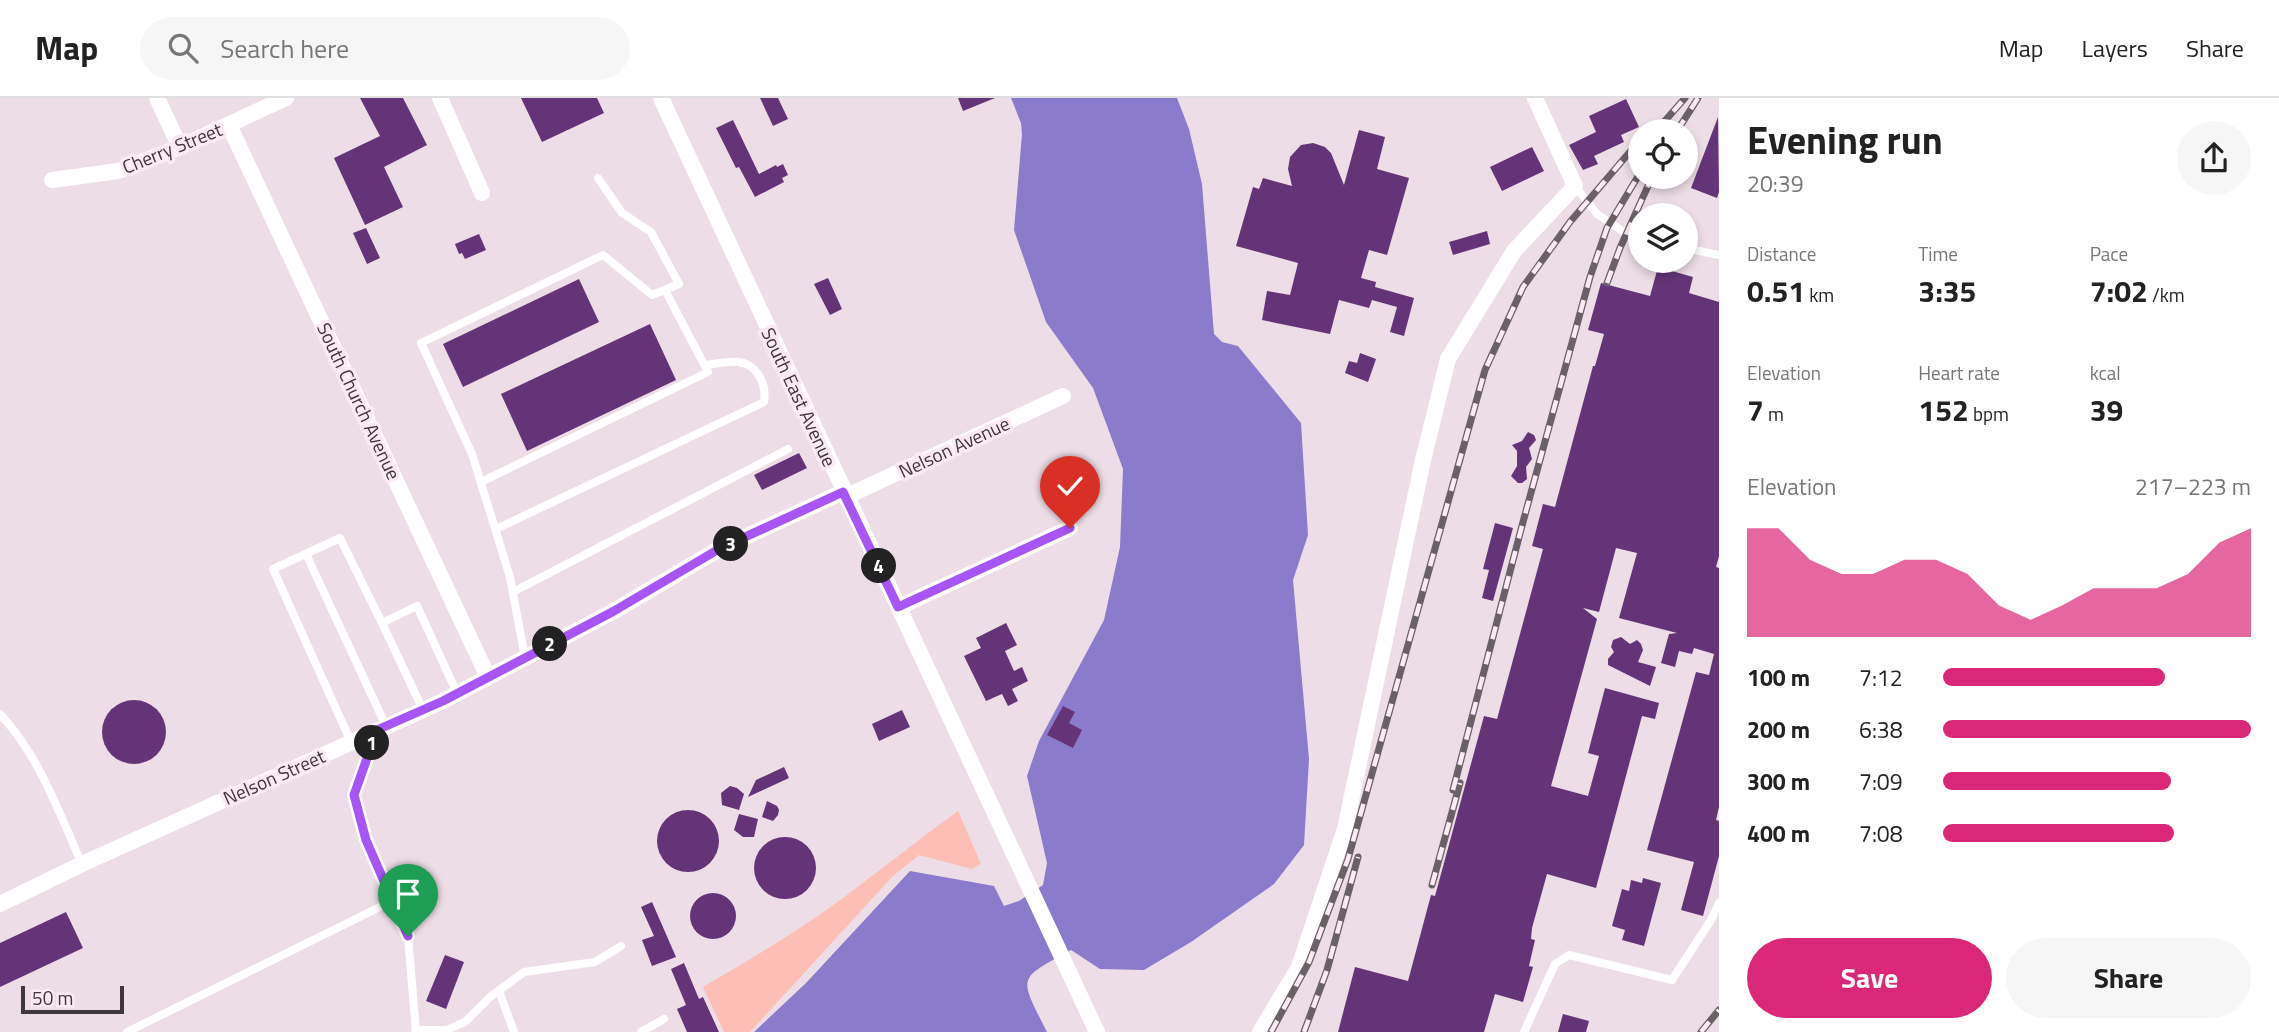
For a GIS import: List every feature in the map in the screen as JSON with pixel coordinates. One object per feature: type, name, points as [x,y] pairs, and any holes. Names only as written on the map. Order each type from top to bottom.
[{"type":"street","points":[[157,98],[180,147]]},
{"type":"street","name":"Cherry Street","points":[[52,180],[118,171],[180,147],[286,98]]},
{"type":"street","points":[[440,98],[482,193]]},
{"type":"street","name":"South East Avenue","points":[[661,98],[1097,1032]]},
{"type":"street","points":[[1260,1032],[1298,967],[1345,829],[1423,460],[1448,359],[1514,251],[1576,186],[1535,98]]},
{"type":"street","name":"South Church Avenue","points":[[229,125],[488,677]]},
{"type":"street","name":"Nelson Avenue","points":[[844,494],[1063,396]]},
{"type":"street","name":"Nelson Street","points":[[0,904],[82,864],[423,710],[614,611],[719,549],[844,494]]},
{"type":"street","points":[[898,607],[1070,528]]},
{"type":"lane","points":[[525,658],[513,592],[472,454],[421,343],[603,255],[652,295],[679,284],[652,232],[622,213],[598,178]]},
{"type":"lane","points":[[1576,186],[1597,214],[1628,234]]},
{"type":"lane","points":[[1698,251],[1719,256]]},
{"type":"lane","points":[[481,482],[708,372],[665,290]]},
{"type":"lane","points":[[496,529],[764,402],[766,393],[762,380],[752,365],[743,361],[705,365]]},
{"type":"lane","points":[[513,592],[788,449]]},
{"type":"lane","points":[[351,742],[273,569],[340,538],[423,710]]},
{"type":"lane","points":[[306,554],[382,728],[354,795],[366,840],[408,936],[416,1031],[447,1030],[465,1022],[524,972],[595,962],[621,946]]},
{"type":"lane","points":[[382,623],[417,606],[457,693]]},
{"type":"lane","points":[[0,714],[17,732],[50,792],[82,864]]},
{"type":"lane","points":[[127,1032],[393,901]]},
{"type":"lane","points":[[1524,1032],[1555,964],[1569,955],[1672,981],[1719,903]]},
{"type":"lane","points":[[499,991],[514,1032]]},
{"type":"lane","points":[[641,1032],[664,1019]]},
{"type":"shaded area","points":[[1011,98],[1177,98],[1189,129],[1202,184],[1214,334],[1222,342],[1238,346],[1301,423],[1308,535],[1293,580],[1309,759],[1304,845],[1274,884],[1191,942],[1144,970],[1100,969],[1071,950],[1040,968],[1028,981],[1028,989],[1047,1032],[754,1032],[806,983],[910,871],[994,886],[1004,906],[1019,901],[1043,885],[1047,863],[1027,776],[1039,741],[1104,620],[1120,547],[1123,469],[1093,388],[1046,322],[1014,230],[1022,134],[1021,123]]},
{"type":"shaded area","points":[[958,811],[981,864],[972,869],[919,855],[893,876],[750,1032],[724,1032],[703,987],[826,910]]},
{"type":"building","points":[[360,98],[403,98],[427,145],[384,167],[403,207],[365,225],[334,158],[380,136]]},
{"type":"building","points":[[521,98],[597,98],[604,113],[542,142]]},
{"type":"building","points":[[760,98],[778,98],[788,119],[773,126]]},
{"type":"building","points":[[958,98],[995,98],[963,111]]},
{"type":"building","points":[[1626,99],[1635,119],[1628,119],[1628,132],[1621,135],[1624,142],[1594,156],[1598,164],[1583,170],[1569,145],[1596,132],[1589,116]]},
{"type":"building","points":[[1718,117],[1717,198],[1694,189],[1698,189],[1698,170]]},
{"type":"building","points":[[733,120],[759,174],[783,164],[788,175],[782,178],[784,182],[755,197],[739,167],[736,168],[716,128]]},
{"type":"building","points":[[1359,130],[1385,137],[1377,169],[1409,178],[1387,255],[1369,250],[1361,278],[1376,282],[1375,287],[1414,298],[1404,336],[1390,332],[1397,307],[1372,300],[1369,308],[1339,300],[1330,334],[1262,320],[1267,291],[1290,295],[1298,263],[1236,246],[1253,187],[1259,189],[1263,178],[1292,186],[1288,169],[1290,157],[1301,145],[1313,143],[1325,147],[1331,153],[1344,185]]},
{"type":"building","points":[[1532,147],[1544,171],[1502,191],[1490,167]]},
{"type":"building","points":[[366,228],[380,258],[367,264],[353,233]]},
{"type":"building","points":[[1487,231],[1490,244],[1453,255],[1449,242]]},
{"type":"building","points":[[479,234],[486,250],[465,259],[462,253],[459,254],[455,244]]},
{"type":"building","points":[[1656,273],[1679,273],[1693,277],[1689,293],[1719,302],[1719,556],[1716,567],[1719,568],[1719,807],[1716,820],[1719,821],[1719,856],[1703,916],[1681,910],[1694,862],[1647,850],[1696,672],[1709,675],[1714,654],[1694,648],[1692,654],[1679,651],[1675,667],[1661,663],[1669,634],[1677,633],[1619,618],[1637,553],[1616,548],[1599,612],[1583,608],[1597,619],[1551,786],[1588,796],[1599,756],[1588,753],[1605,688],[1659,703],[1655,719],[1642,716],[1596,888],[1547,874],[1532,928],[1531,939],[1535,940],[1529,966],[1533,967],[1523,1002],[1495,994],[1484,1032],[1338,1032],[1355,967],[1408,981],[1431,895],[1435,896],[1484,716],[1497,719],[1543,549],[1532,546],[1543,504],[1555,507],[1604,334],[1588,330],[1601,283],[1650,296]]},
{"type":"building","points":[[828,278],[842,309],[830,315],[814,284]]},
{"type":"building","points":[[579,279],[599,322],[463,387],[443,344]]},
{"type":"building","points":[[650,324],[676,380],[527,451],[501,394]]},
{"type":"building","points":[[1360,353],[1376,359],[1368,382],[1345,373],[1349,361],[1357,363]]},
{"type":"building","points":[[1528,432],[1534,435],[1536,440],[1529,448],[1532,459],[1526,467],[1527,479],[1518,483],[1511,476],[1517,466],[1517,451],[1512,445],[1522,441]]},
{"type":"building","points":[[799,453],[807,468],[762,490],[754,475]]},
{"type":"building","points":[[1495,523],[1513,528],[1493,601],[1482,598],[1489,570],[1483,569]]},
{"type":"building","points":[[1006,623],[1017,645],[1005,651],[1014,671],[1022,667],[1028,681],[1012,689],[1018,701],[1008,706],[1002,694],[986,701],[964,656],[981,648],[976,638]]},
{"type":"building","points":[[1621,637],[1630,644],[1637,640],[1643,650],[1638,662],[1656,667],[1650,686],[1608,665],[1608,659],[1614,652],[1611,647],[1613,640]]},
{"type":"building","points":[[128,700],[140,700],[157,709],[164,720],[164,744],[157,755],[140,764],[128,764],[116,759],[107,750],[102,738],[102,726],[107,714],[116,705]]},
{"type":"building","points":[[1063,706],[1075,712],[1069,723],[1082,730],[1073,748],[1047,735]]},
{"type":"building","points":[[902,710],[910,727],[879,741],[872,724]]},
{"type":"building","points":[[784,767],[789,778],[748,797],[756,780]]},
{"type":"building","points":[[730,786],[744,794],[739,810],[722,805],[721,793]]},
{"type":"building","points":[[767,801],[779,810],[773,821],[762,817]]},
{"type":"building","points":[[688,810],[700,812],[710,819],[717,829],[717,853],[710,863],[700,870],[688,872],[676,870],[666,863],[659,853],[657,841],[659,829],[666,819],[676,812]]},
{"type":"building","points":[[739,814],[758,819],[754,837],[743,837],[734,830]]},
{"type":"building","points":[[779,837],[791,837],[807,846],[814,856],[814,880],[807,890],[791,899],[779,899],[768,894],[759,885],[754,874],[754,862],[759,851],[768,842]]},
{"type":"building","points":[[1643,878],[1661,883],[1644,946],[1622,940],[1625,930],[1612,926],[1622,889],[1629,891],[1631,880],[1642,883]]},
{"type":"building","points":[[713,893],[729,900],[736,916],[729,932],[713,939],[697,932],[690,916],[697,900]]},
{"type":"building","points":[[652,902],[676,957],[652,966],[642,940],[654,936],[641,907]]},
{"type":"building","points":[[66,912],[83,948],[0,987],[0,943]]},
{"type":"building","points":[[445,955],[464,962],[446,1009],[426,1001]]},
{"type":"building","points":[[684,963],[699,999],[703,997],[719,1032],[687,1032],[677,1009],[686,1005],[671,969]]},
{"type":"building","points":[[1563,1014],[1589,1021],[1586,1032],[1558,1032]]},
{"type":"railway","points":[[1667,119],[1685,98]]},
{"type":"railway","points":[[1685,119],[1698,98]]},
{"type":"railway","points":[[1271,1032],[1309,962],[1348,859],[1485,370],[1523,287],[1570,222],[1628,154]]},
{"type":"railway","points":[[1453,790],[1590,277],[1607,228],[1630,189]]},
{"type":"railway","points":[[1607,283],[1647,189]]},
{"type":"railway","points":[[1432,885],[1460,783]]},
{"type":"railway","points":[[1304,1032],[1327,970],[1358,857]]},
{"type":"railway","points":[[1701,1032],[1719,1010]]},
{"type":"route","points":[[408,936],[366,840],[354,795],[377,730],[443,701],[614,611],[719,549],[843,492],[898,607],[1070,528]]}]
